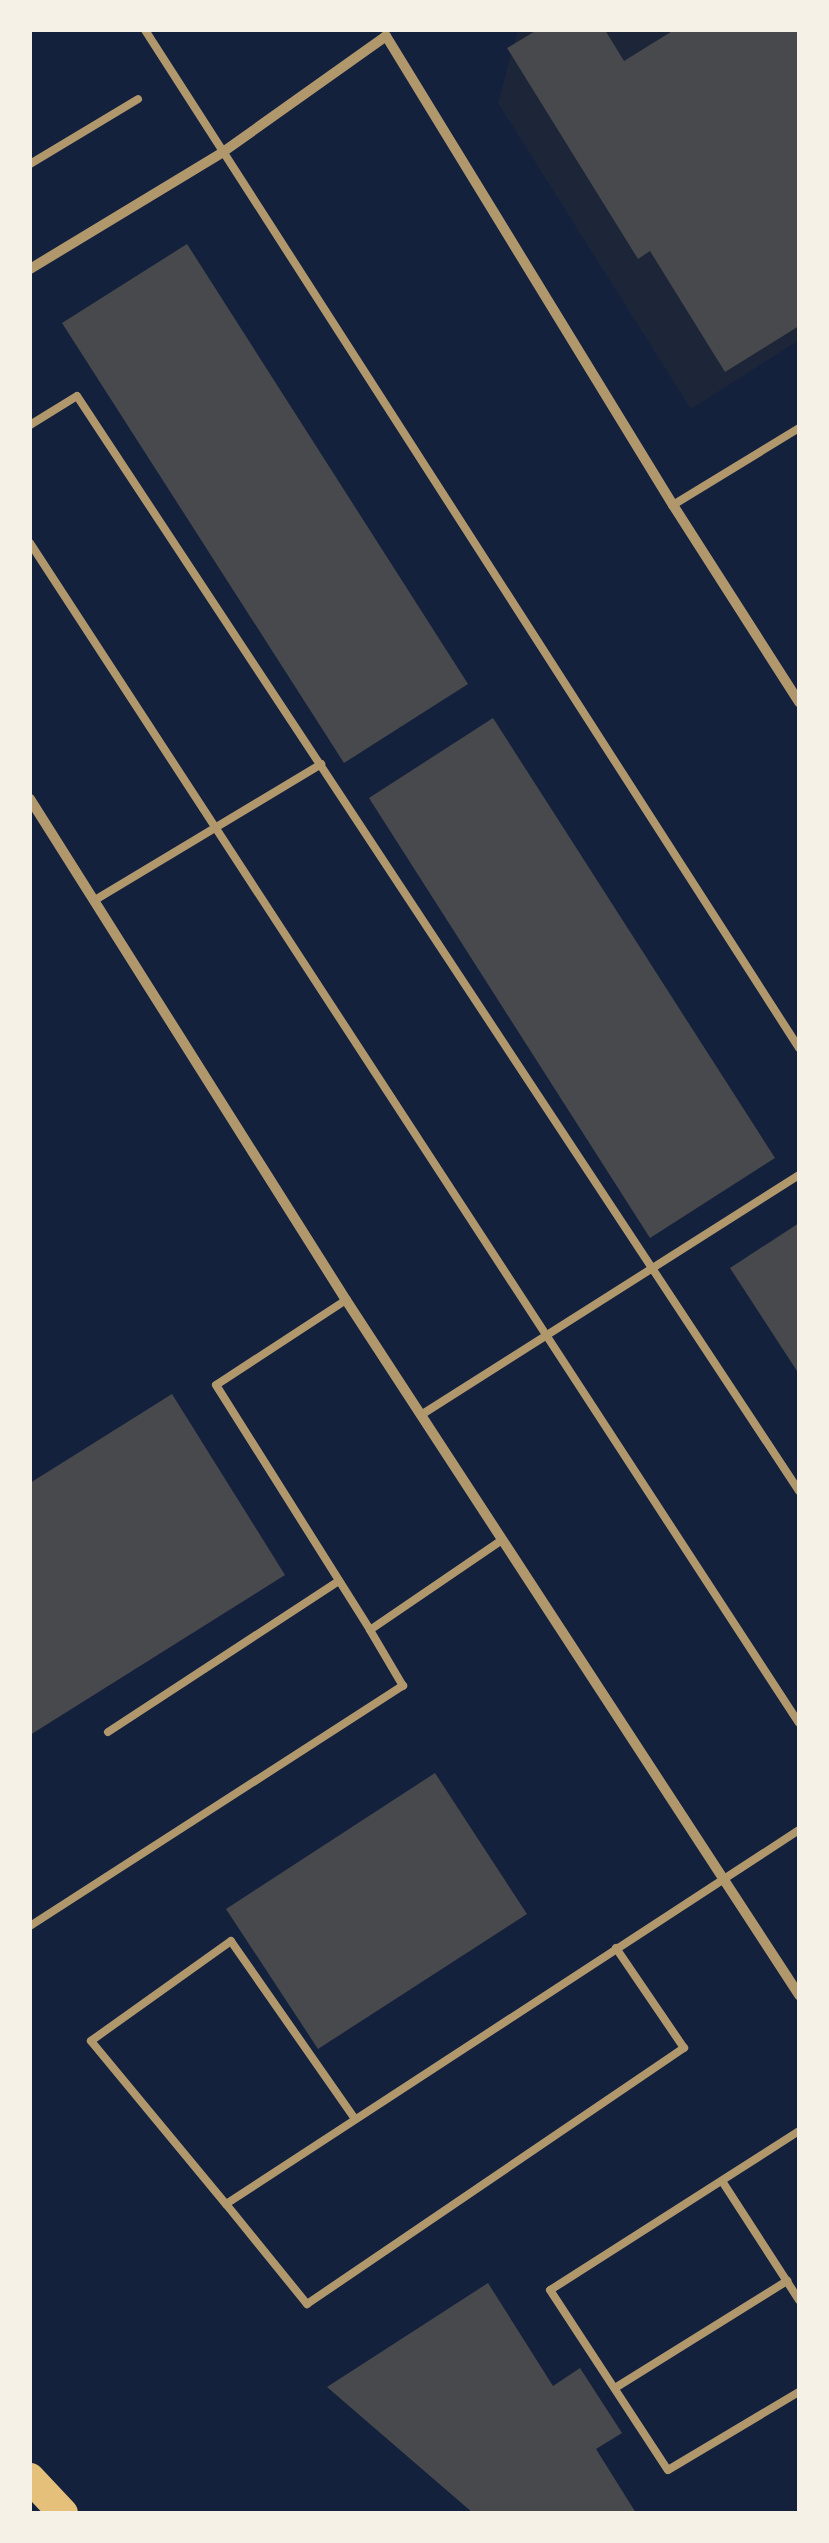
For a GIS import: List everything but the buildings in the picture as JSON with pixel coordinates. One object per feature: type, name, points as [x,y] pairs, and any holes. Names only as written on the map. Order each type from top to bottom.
[{"type":"highway","points":[[30,2478],[63,2513]]},
{"type":"street","points":[[30,269],[223,152],[390,33],[673,506],[799,702]]},
{"type":"street","points":[[32,807],[346,1300],[799,1995]]},
{"type":"lane","points":[[144,30],[799,1048]]},
{"type":"lane","points":[[30,164],[138,99]]},
{"type":"lane","points":[[30,425],[78,396],[799,1492]]},
{"type":"lane","points":[[673,506],[799,428]]},
{"type":"lane","points":[[30,543],[799,1723]]},
{"type":"lane","points":[[94,900],[322,764]]},
{"type":"lane","points":[[421,1415],[799,1175]]},
{"type":"lane","points":[[30,1926],[403,1686],[216,1385],[346,1300]]},
{"type":"lane","points":[[370,1630],[502,1540]]},
{"type":"lane","points":[[108,1732],[340,1582]]},
{"type":"lane","points":[[226,2204],[799,1830]]},
{"type":"lane","points":[[355,2119],[230,1942],[90,2041],[307,2304],[684,2048],[616,1948]]},
{"type":"lane","points":[[799,2132],[550,2290],[668,2470],[799,2392]]},
{"type":"lane","points":[[722,2181],[799,2300]]},
{"type":"lane","points":[[615,2388],[787,2281]]},
{"type":"shaded area","points":[[518,30],[799,30],[799,340],[691,409],[498,103]]}]
